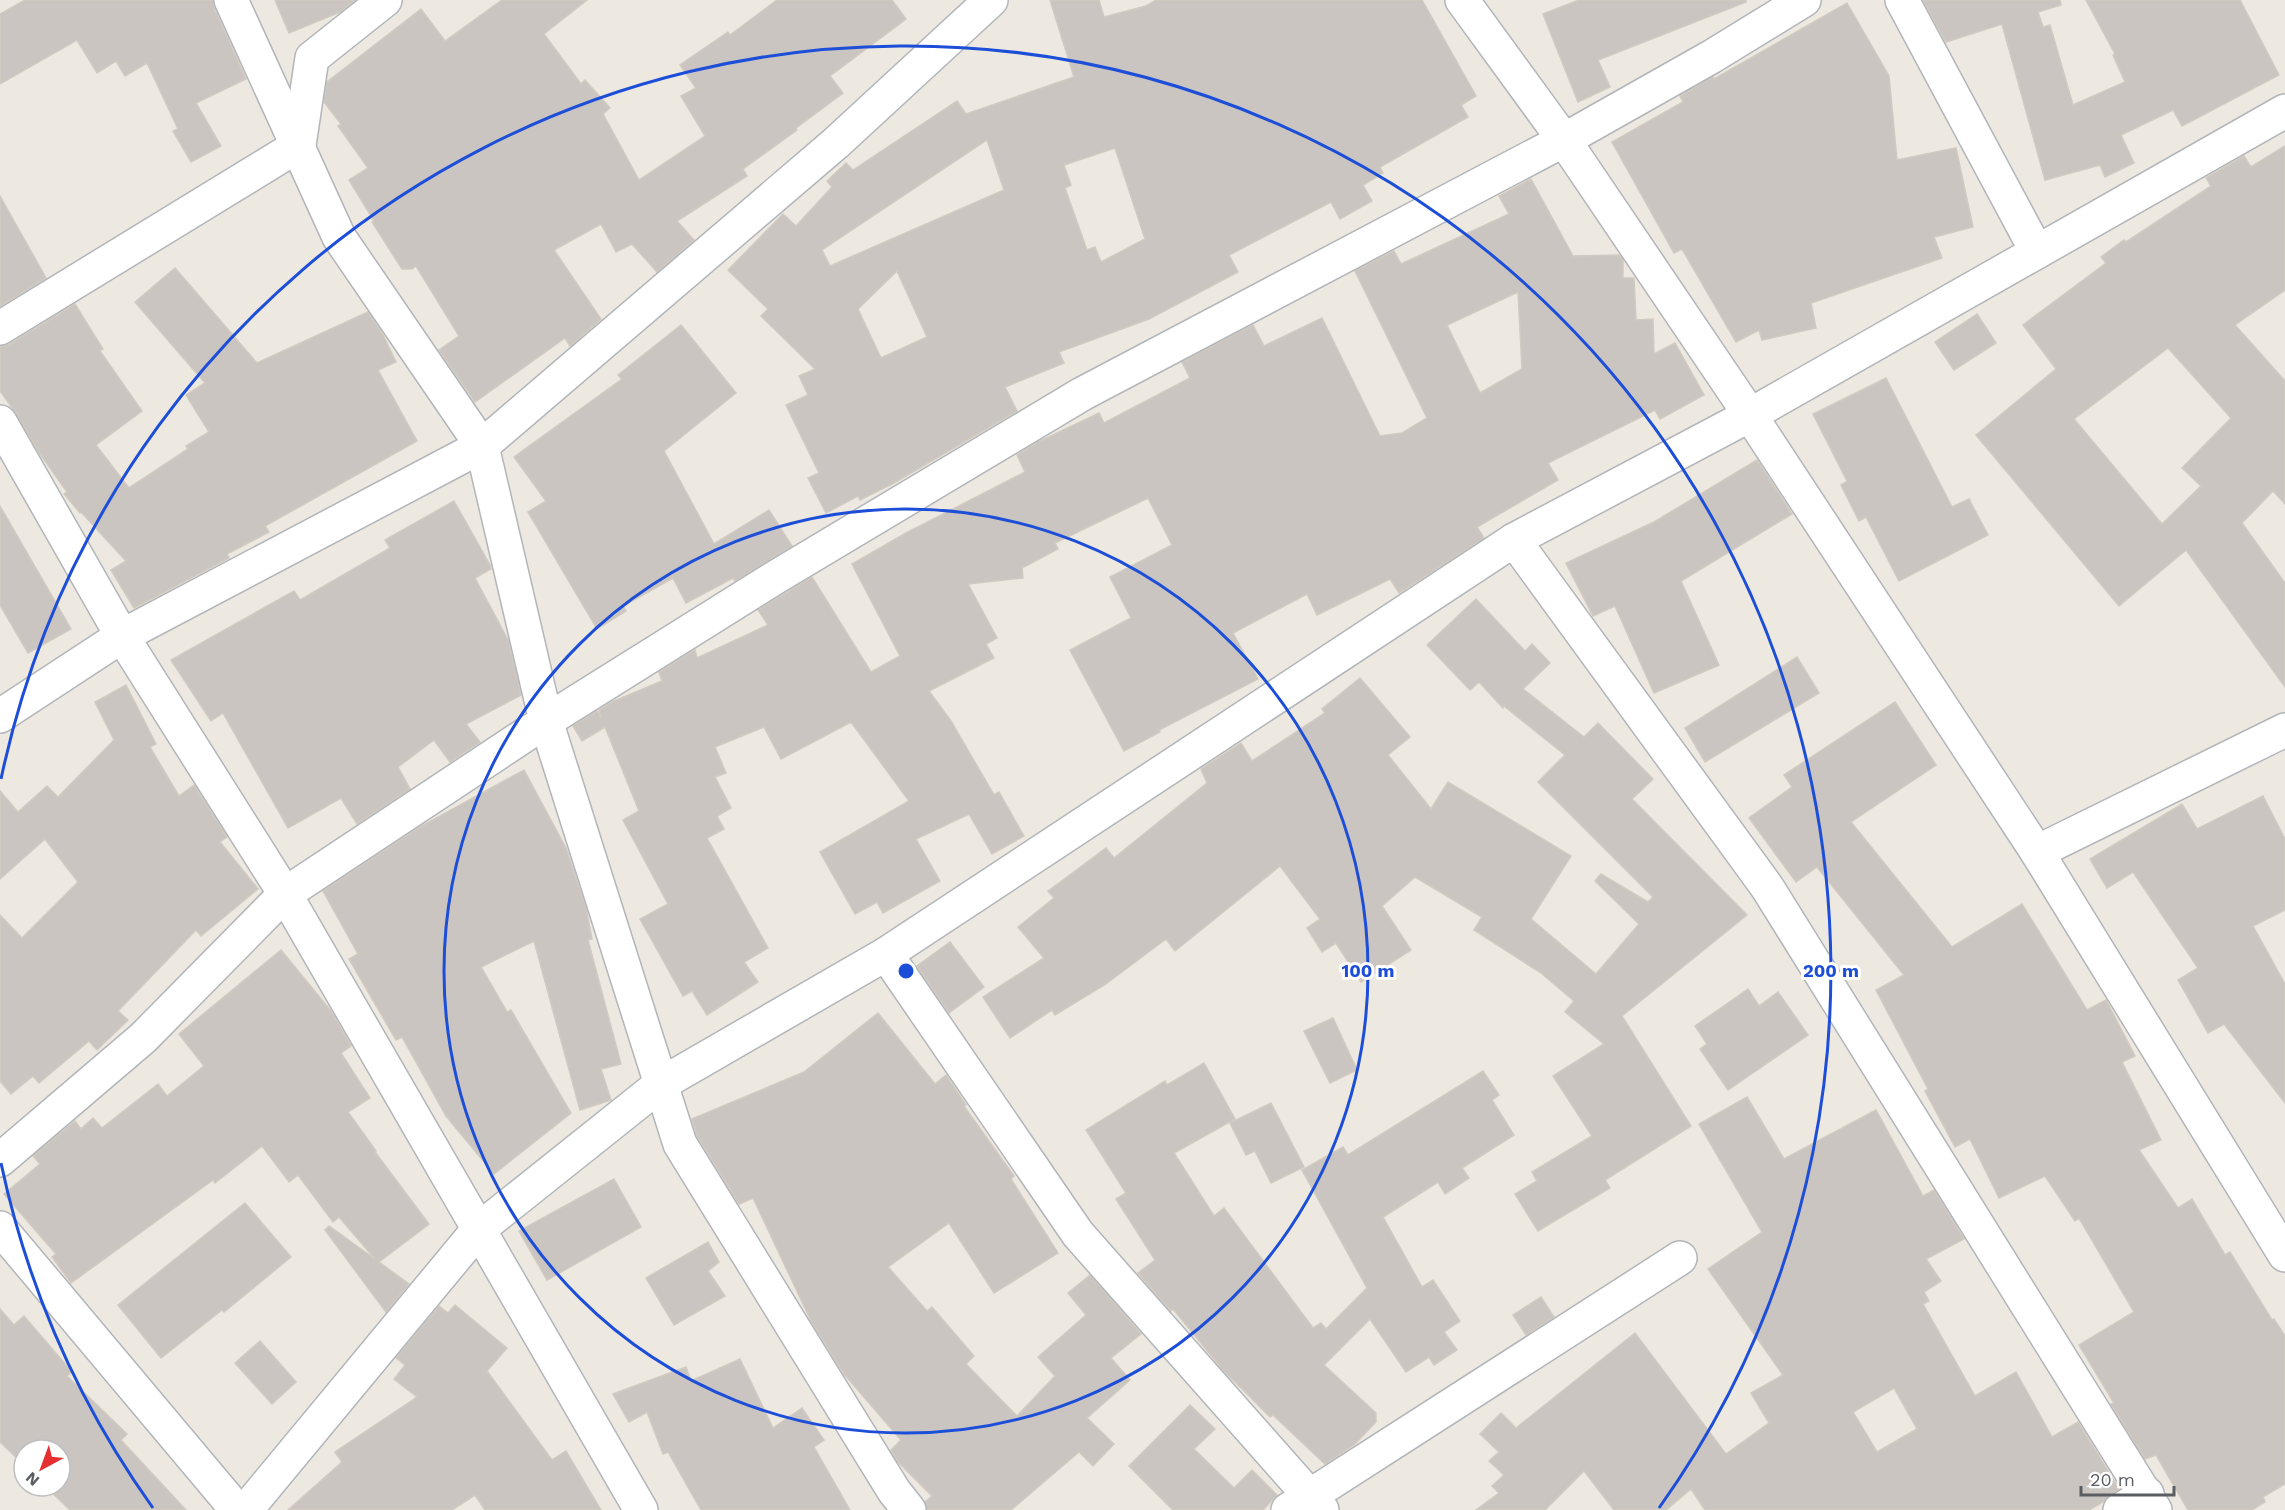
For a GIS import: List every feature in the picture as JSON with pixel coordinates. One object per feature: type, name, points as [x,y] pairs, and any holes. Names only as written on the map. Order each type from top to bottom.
[{"type":"street","points":[[231,0],[339,237],[482,446],[546,721],[680,1144],[894,1491],[909,1510]]},
{"type":"street","points":[[299,145],[312,58],[385,0]]},
{"type":"street","points":[[0,716],[122,636],[482,446],[836,143],[991,0]]},
{"type":"street","points":[[1462,0],[1564,140],[1750,415],[2037,852],[2282,1242]]},
{"type":"street","points":[[0,1160],[142,1038],[285,894],[546,721],[776,577],[1082,394],[1564,140],[1711,57],[1804,0]]},
{"type":"street","points":[[1902,0],[2037,252]]},
{"type":"street","points":[[246,1510],[478,1230],[661,1084],[886,954],[1514,540],[1750,415],[2285,111]]},
{"type":"street","points":[[0,328],[299,145]]},
{"type":"street","points":[[0,422],[122,636],[285,894],[641,1510]]},
{"type":"street","points":[[1514,540],[1767,886],[2141,1505]]},
{"type":"street","points":[[2037,852],[2285,730]]},
{"type":"street","points":[[886,954],[1078,1234],[1215,1387],[1306,1505],[1680,1258]]},
{"type":"street","points":[[0,1228],[237,1510]]},
{"type":"building","points":[[25,0],[213,0],[214,8],[246,79],[196,103],[221,146],[191,162],[173,131],[178,129],[147,63],[125,76],[116,61],[97,73],[77,40],[0,84],[0,14]]},
{"type":"building","points":[[275,0],[355,0],[340,12],[289,33]]},
{"type":"building","points":[[502,0],[587,0],[544,34],[581,84],[585,80],[610,108],[603,114],[639,180],[705,136],[681,96],[696,88],[680,65],[728,32],[730,35],[777,0],[892,0],[906,19],[830,76],[843,93],[743,169],[747,176],[677,221],[694,240],[657,272],[632,244],[616,252],[601,224],[554,250],[601,319],[570,346],[565,338],[475,402],[439,350],[459,336],[416,266],[412,269],[402,269],[372,222],[374,221],[349,180],[368,168],[338,126],[341,124],[324,102],[327,82],[421,9],[445,41]]},
{"type":"building","points":[[1050,0],[1099,0],[1104,17],[1146,6],[1156,0],[1422,0],[1476,96],[1461,105],[1468,117],[1380,167],[1383,173],[1363,185],[1372,201],[1340,219],[1331,202],[1229,255],[1238,272],[1149,319],[1059,352],[1064,363],[1005,387],[1017,411],[894,483],[860,500],[858,496],[826,513],[808,478],[819,473],[786,405],[808,395],[799,376],[815,369],[761,316],[768,309],[728,270],[783,214],[796,226],[832,187],[827,181],[846,163],[853,170],[957,101],[966,114],[1074,77]],"holes":[[[987,140],[1004,190],[830,266],[822,250]],[[1115,148],[1145,239],[1101,262],[1095,247],[1087,250],[1065,188],[1071,185],[1064,165]],[[897,271],[927,337],[881,358],[858,309]]]},
{"type":"building","points":[[1579,0],[1746,0],[1746,2],[1598,60],[1610,87],[1578,102],[1543,14]]},
{"type":"building","points":[[1923,0],[2060,0],[2061,5],[2038,12],[2043,27],[2050,25],[2073,105],[2125,82],[2113,55],[2115,54],[2086,0],[2240,0],[2279,75],[2182,126],[2173,110],[2121,135],[2134,163],[2105,177],[2100,165],[2045,180],[2002,24],[1946,42]]},
{"type":"building","points":[[1847,3],[1889,76],[1897,160],[1956,148],[1973,227],[1934,237],[1942,258],[1811,303],[1816,328],[1762,340],[1759,330],[1736,342],[1682,249],[1674,253],[1612,142],[1683,102],[1680,96]]},
{"type":"building","points":[[2285,146],[2285,290],[2235,325],[2285,381],[2285,504],[2273,491],[2242,523],[2285,583],[2285,687],[2186,550],[2119,606],[1976,435],[2056,369],[2023,325],[2106,263],[2101,257],[2124,240],[2126,242],[2211,186],[2206,178],[2244,156],[2251,167]],"holes":[[[2168,348],[2231,418],[2182,468],[2201,486],[2162,524],[2074,419]]]},
{"type":"building","points":[[1531,179],[1573,256],[1619,255],[1623,260],[1623,278],[1634,278],[1636,320],[1653,319],[1654,354],[1675,343],[1704,395],[1660,419],[1655,410],[1548,463],[1558,480],[1477,527],[1484,538],[1399,593],[1390,579],[1317,615],[1307,594],[1233,633],[1258,679],[1159,730],[1160,732],[1124,751],[1070,650],[1131,618],[1110,577],[1172,545],[1148,498],[1055,543],[1058,549],[1022,568],[1023,578],[968,584],[997,638],[986,644],[994,658],[929,691],[951,721],[994,795],[999,792],[1024,836],[992,854],[969,814],[916,839],[940,881],[883,913],[877,902],[855,914],[820,852],[909,801],[851,722],[781,759],[764,727],[715,747],[726,773],[715,777],[731,808],[717,816],[724,829],[707,838],[768,948],[744,962],[758,982],[707,1015],[692,991],[683,996],[640,919],[668,904],[623,820],[639,811],[605,727],[582,741],[573,726],[597,711],[602,719],[599,710],[614,701],[662,681],[659,672],[695,650],[697,658],[768,625],[758,610],[812,577],[871,672],[900,656],[852,564],[906,533],[1025,472],[1017,455],[1036,443],[1099,413],[1104,423],[1190,378],[1182,362],[1253,325],[1264,346],[1322,318],[1380,436],[1402,433],[1427,418],[1355,271],[1394,251],[1401,264],[1509,214],[1499,196]],"holes":[[[1518,292],[1522,369],[1480,393],[1447,325]]]},
{"type":"building","points":[[0,196],[46,278],[0,306]]},
{"type":"building","points":[[175,268],[257,363],[368,312],[383,335],[396,362],[378,370],[417,441],[265,526],[269,532],[227,554],[229,558],[134,608],[111,570],[126,561],[64,494],[67,492],[0,391],[0,347],[10,344],[75,304],[103,349],[100,351],[142,411],[96,445],[129,488],[188,449],[186,446],[209,432],[186,395],[205,383],[135,302]]},
{"type":"building","points":[[1977,314],[1996,343],[1954,370],[1935,342]]},
{"type":"building","points":[[681,325],[736,393],[664,451],[714,544],[769,510],[792,546],[735,581],[733,578],[686,603],[673,578],[623,606],[626,611],[597,629],[528,512],[546,501],[514,457],[622,379],[618,375]]},
{"type":"building","points":[[1886,378],[1952,507],[1969,499],[1988,535],[1899,581],[1866,517],[1859,521],[1841,485],[1847,481],[1813,414]]},
{"type":"building","points":[[1757,460],[1792,514],[1681,581],[1719,665],[1654,693],[1615,606],[1593,616],[1566,563],[1654,522]]},
{"type":"building","points":[[454,501],[490,565],[491,569],[475,578],[508,640],[521,695],[466,724],[480,742],[450,762],[434,740],[398,767],[410,789],[357,824],[341,798],[288,828],[223,713],[211,721],[171,660],[294,591],[300,600],[390,548],[385,540]]},
{"type":"building","points":[[0,506],[71,629],[28,653],[0,605]]},
{"type":"building","points":[[1476,599],[1525,651],[1532,644],[1550,663],[1523,689],[1584,737],[1598,723],[1653,779],[1632,799],[1747,915],[1622,1016],[1691,1126],[1605,1180],[1610,1188],[1538,1231],[1515,1194],[1537,1181],[1532,1172],[1592,1136],[1553,1076],[1604,1044],[1565,1012],[1574,1001],[1541,973],[1474,930],[1482,917],[1415,877],[1382,906],[1411,950],[1361,982],[1336,943],[1322,952],[1307,928],[1320,919],[1280,866],[1175,951],[1166,939],[1106,984],[1055,1015],[1052,1010],[1010,1038],[983,997],[1044,958],[1018,927],[1054,898],[1048,891],[1106,848],[1114,858],[1207,783],[1201,769],[1241,743],[1252,761],[1325,713],[1322,709],[1360,678],[1410,737],[1388,755],[1431,809],[1448,782],[1571,856],[1531,919],[1596,974],[1639,924],[1595,881],[1601,874],[1648,902],[1653,897],[1538,782],[1565,755],[1504,706],[1503,708],[1479,682],[1470,690],[1427,645]]},
{"type":"building","points":[[1797,657],[1819,693],[1705,762],[1685,728]]},
{"type":"building","points":[[126,685],[156,744],[150,747],[179,796],[194,785],[227,837],[220,842],[258,889],[201,936],[196,930],[118,1011],[128,1020],[97,1050],[89,1041],[39,1083],[33,1076],[11,1094],[0,1081],[0,915],[22,938],[78,882],[45,839],[0,879],[0,791],[18,812],[47,786],[58,797],[114,740],[95,702]]},
{"type":"building","points":[[1895,702],[1936,765],[1851,822],[1952,947],[2022,904],[2087,1010],[2106,1000],[2135,1056],[2122,1062],[2161,1140],[2139,1150],[2178,1208],[2192,1199],[2225,1255],[2230,1252],[2272,1320],[2274,1319],[2285,1336],[2285,1484],[2263,1497],[2265,1502],[2252,1510],[2188,1510],[2156,1455],[2145,1459],[2111,1404],[2114,1403],[2079,1345],[2134,1312],[2079,1218],[2075,1221],[2045,1176],[1999,1198],[1970,1139],[1955,1147],[1925,1091],[1928,1089],[1876,990],[1904,975],[1817,867],[1796,882],[1749,818],[1792,787],[1784,775]]},
{"type":"building","points":[[524,770],[566,848],[586,908],[592,939],[588,940],[621,1064],[601,1069],[611,1100],[580,1110],[534,941],[481,967],[507,1012],[511,1010],[571,1113],[494,1174],[446,1116],[402,1037],[396,1040],[349,959],[358,954],[323,891],[420,827]]},
{"type":"building","points":[[2263,796],[2285,839],[2285,910],[2253,926],[2285,984],[2285,1103],[2224,1024],[2208,1033],[2178,980],[2198,968],[2133,872],[2107,888],[2090,859],[2182,804],[2197,829]]},
{"type":"building","points":[[950,942],[984,987],[949,1013],[917,966]]},
{"type":"building","points":[[281,950],[331,1011],[351,1046],[341,1053],[370,1098],[348,1112],[429,1224],[379,1262],[409,1284],[386,1312],[325,1230],[329,1226],[375,1259],[339,1217],[333,1222],[298,1175],[289,1182],[262,1146],[215,1183],[213,1180],[71,1283],[52,1257],[56,1254],[4,1194],[40,1164],[33,1156],[75,1121],[81,1129],[93,1118],[102,1128],[158,1084],[167,1096],[204,1066],[179,1034]]},
{"type":"building","points":[[1748,989],[1759,1006],[1778,992],[1808,1035],[1728,1090],[1700,1049],[1707,1044],[1695,1026]]},
{"type":"building","points":[[878,1013],[935,1084],[946,1075],[966,1105],[964,1106],[1014,1176],[1011,1179],[1058,1253],[994,1293],[949,1223],[888,1267],[927,1311],[932,1307],[974,1356],[966,1364],[1017,1416],[1055,1376],[1038,1357],[1086,1315],[1068,1293],[1090,1275],[1141,1334],[1111,1358],[1130,1380],[1087,1418],[1114,1444],[1093,1466],[1079,1452],[1011,1510],[927,1510],[925,1502],[932,1496],[898,1462],[891,1450],[901,1440],[844,1374],[811,1321],[753,1198],[739,1204],[697,1136],[692,1119],[804,1072]]},
{"type":"building","points":[[1333,1018],[1357,1070],[1330,1083],[1304,1031]]},
{"type":"building","points":[[1204,1063],[1235,1119],[1174,1153],[1214,1216],[1224,1208],[1313,1328],[1321,1323],[1326,1329],[1367,1288],[1302,1170],[1343,1147],[1348,1155],[1483,1071],[1499,1095],[1492,1100],[1514,1135],[1462,1168],[1469,1178],[1445,1194],[1438,1182],[1383,1217],[1422,1287],[1433,1280],[1460,1321],[1444,1332],[1457,1350],[1434,1365],[1429,1357],[1406,1372],[1370,1319],[1324,1365],[1376,1413],[1376,1422],[1355,1444],[1325,1464],[1273,1415],[1270,1417],[1223,1370],[1173,1309],[1171,1311],[1138,1273],[1155,1260],[1116,1199],[1126,1193],[1086,1130],[1165,1081],[1167,1085]]},
{"type":"building","points":[[1747,1097],[1784,1159],[1876,1110],[1923,1196],[1934,1190],[1964,1239],[1926,1259],[1941,1281],[1924,1292],[1929,1301],[1923,1304],[1975,1396],[2016,1372],[2052,1437],[2078,1422],[2119,1489],[2089,1510],[1705,1510],[1691,1489],[1666,1510],[1614,1510],[1584,1471],[1545,1510],[1476,1510],[1499,1493],[1492,1486],[1504,1475],[1489,1461],[1499,1452],[1480,1434],[1501,1413],[1516,1428],[1635,1333],[1726,1454],[1769,1423],[1751,1393],[1783,1375],[1708,1269],[1762,1232],[1699,1124]],"holes":[[[1894,1388],[1917,1429],[1877,1452],[1853,1412]]]},
{"type":"building","points":[[1271,1103],[1304,1167],[1271,1183],[1255,1151],[1246,1155],[1230,1123]]},
{"type":"building","points":[[614,1179],[641,1227],[547,1280],[519,1231]]},
{"type":"building","points":[[245,1203],[291,1257],[224,1312],[222,1310],[161,1358],[118,1305]]},
{"type":"building","points":[[708,1242],[719,1262],[708,1271],[725,1296],[674,1325],[646,1278]]},
{"type":"building","points":[[1541,1297],[1554,1317],[1526,1335],[1513,1315]]},
{"type":"building","points":[[455,1305],[507,1348],[487,1371],[552,1460],[566,1451],[601,1510],[485,1510],[475,1495],[452,1510],[288,1510],[342,1462],[335,1452],[417,1397],[394,1379],[405,1365],[396,1358],[439,1306],[448,1313]]},
{"type":"building","points":[[0,1309],[14,1325],[24,1316],[72,1372],[67,1376],[127,1434],[121,1440],[186,1510],[70,1510],[58,1498],[72,1498],[72,1438],[12,1438],[12,1454],[0,1442]]},
{"type":"building","points":[[260,1341],[296,1382],[272,1404],[235,1363]]},
{"type":"building","points":[[740,1359],[773,1428],[802,1408],[824,1440],[814,1447],[850,1510],[701,1510],[668,1452],[663,1454],[647,1412],[629,1422],[613,1394],[686,1367],[691,1381]]},
{"type":"building","points":[[1190,1405],[1215,1429],[1194,1449],[1234,1488],[1252,1470],[1277,1495],[1263,1510],[1173,1510],[1129,1466]]}]
